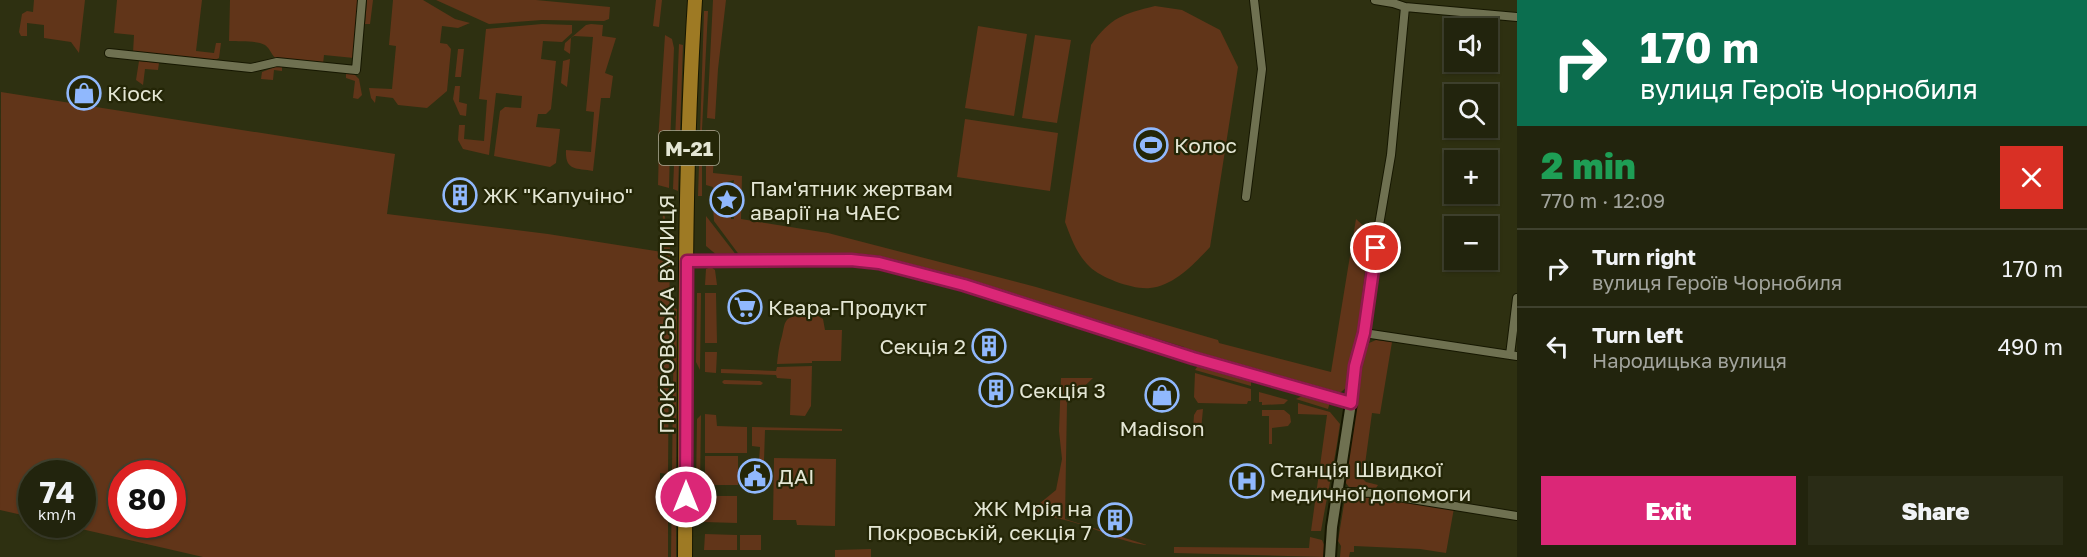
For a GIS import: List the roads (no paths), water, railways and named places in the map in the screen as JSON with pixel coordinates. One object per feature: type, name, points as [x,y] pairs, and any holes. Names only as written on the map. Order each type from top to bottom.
[{"type":"highway","name":"ПОКРОВСЬКА ВУЛИЦЯ","points":[[685,557],[690,73],[695,0]]},
{"type":"street","points":[[109,53],[251,68],[277,62],[356,69],[362,0]]},
{"type":"street","points":[[1246,198],[1262,69],[1254,0]]},
{"type":"street","points":[[1375,0],[1393,1],[1405,7],[1517,17]]},
{"type":"street","points":[[1330,557],[1332,527],[1355,366],[1364,333],[1372,266],[1391,155],[1405,7]]},
{"type":"street","points":[[687,261],[851,260],[879,263],[964,285],[1193,358],[1351,403]]},
{"type":"street","points":[[1364,333],[1514,355],[1517,298]]},
{"type":"street","points":[[1338,492],[1374,494],[1517,516]]},
{"type":"place","name":"Кіоск","points":[[84,93]]},
{"type":"place","name":"Колос","points":[[1151,145]]},
{"type":"place","name":"ЖК \"Капучіно\"","points":[[460,195]]},
{"type":"place","name":"Пам'ятник жертвам аварії на ЧАЕС","points":[[727,200]]},
{"type":"place","name":"Квара-Продукт","points":[[745,307]]},
{"type":"place","name":"Секція 2","points":[[989,346]]},
{"type":"place","name":"Секція 3","points":[[996,390]]},
{"type":"place","name":"Madison","points":[[1162,395]]},
{"type":"place","name":"ДАІ","points":[[755,476]]},
{"type":"place","name":"Станція Швидкої медичної допомоги","points":[[1247,481]]},
{"type":"place","name":"ЖК Мрія на Покровській, секція 7","points":[[1115,520]]}]
